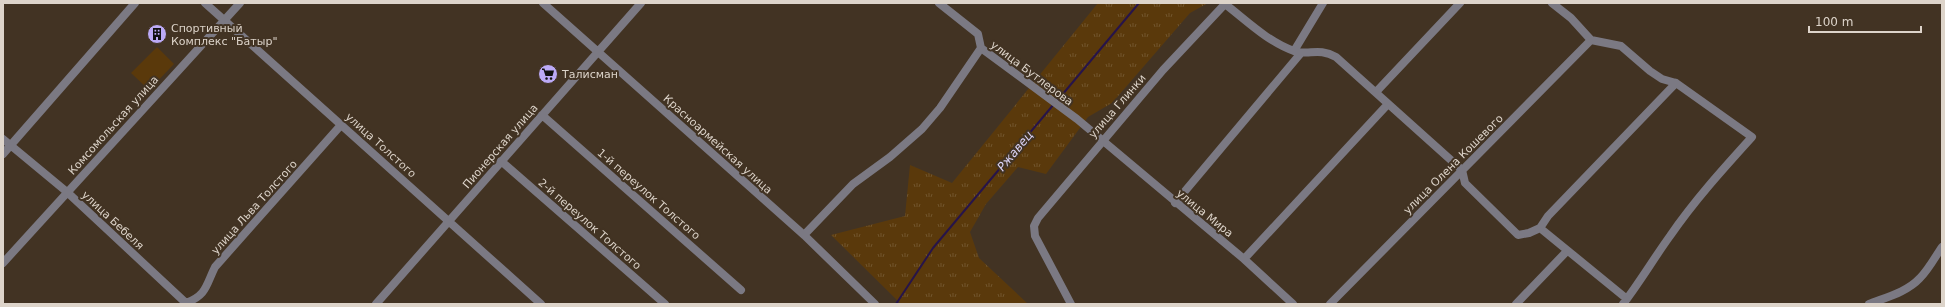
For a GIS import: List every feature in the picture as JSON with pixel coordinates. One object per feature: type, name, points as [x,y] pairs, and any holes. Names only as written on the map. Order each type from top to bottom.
[{"type":"street","points":[[3,154],[135,3]]},
{"type":"street","name":"улица Толстого","points":[[205,3],[541,304]]},
{"type":"street","name":"Комсомольская улица","points":[[3,263],[240,3]]},
{"type":"street","name":"Красноармейская улица","points":[[543,3],[804,235],[875,304]]},
{"type":"street","name":"Пионерская улица","points":[[376,304],[641,3]]},
{"type":"street","name":"улица Бутлерова","points":[[939,3],[978,34],[981,48],[1076,119],[1101,141]]},
{"type":"street","points":[[1175,203],[1297,52],[1323,3]]},
{"type":"street","points":[[1376,92],[1460,3]]},
{"type":"street","points":[[1540,228],[1625,301],[1641,281],[1669,236],[1715,178],[1752,137],[1676,84],[1662,79],[1650,71],[1620,46],[1592,40],[1571,18],[1552,3]]},
{"type":"street","name":"улица Глинки","points":[[1071,304],[1035,236],[1034,226],[1038,218],[1101,141],[1163,70],[1225,4],[1274,41],[1297,52]]},
{"type":"street","name":"улица Олена Кошевого","points":[[1330,304],[1592,40]]},
{"type":"street","points":[[804,235],[853,184],[890,157],[922,129],[940,108],[981,48]]},
{"type":"street","points":[[1297,52],[1327,52],[1336,57],[1462,170],[1465,183],[1518,235],[1529,233],[1540,228],[1548,216],[1676,84]]},
{"type":"street","points":[[1244,259],[1388,104]]},
{"type":"street","name":"1-й переулок Толстого","points":[[542,115],[740,290]]},
{"type":"street","name":"улица Льва Толстого","points":[[187,304],[206,289],[215,267],[341,125]]},
{"type":"street","name":"улица Бебеля","points":[[3,139],[67,192],[187,304]]},
{"type":"street","name":"улица Мира","points":[[1101,141],[1244,259],[1293,304]]},
{"type":"street","name":"2-й переулок Толстого","points":[[501,161],[665,304]]},
{"type":"street","points":[[1869,304],[1914,284],[1921,277],[1942,246]]},
{"type":"street","points":[[1516,304],[1567,251]]},
{"type":"green space","points":[[1098,3],[1208,3],[1190,13],[1112,103],[1088,117],[1046,174],[1018,167],[986,204],[970,232],[979,258],[1028,304],[901,304],[831,235],[905,216],[910,165],[952,183]]},
{"type":"green space","points":[[157,47],[174,64],[149,90],[131,73]]},
{"type":"waterway","name":"Ржавец","points":[[1057,101],[1139,3]]},
{"type":"waterway","name":"Ржавец","points":[[896,304],[933,248],[1054,104]]},
{"type":"place","name":"Спортивный Комплекс \"Батыр\"","points":[[157,34]]},
{"type":"place","name":"Талисман","points":[[548,74]]}]
